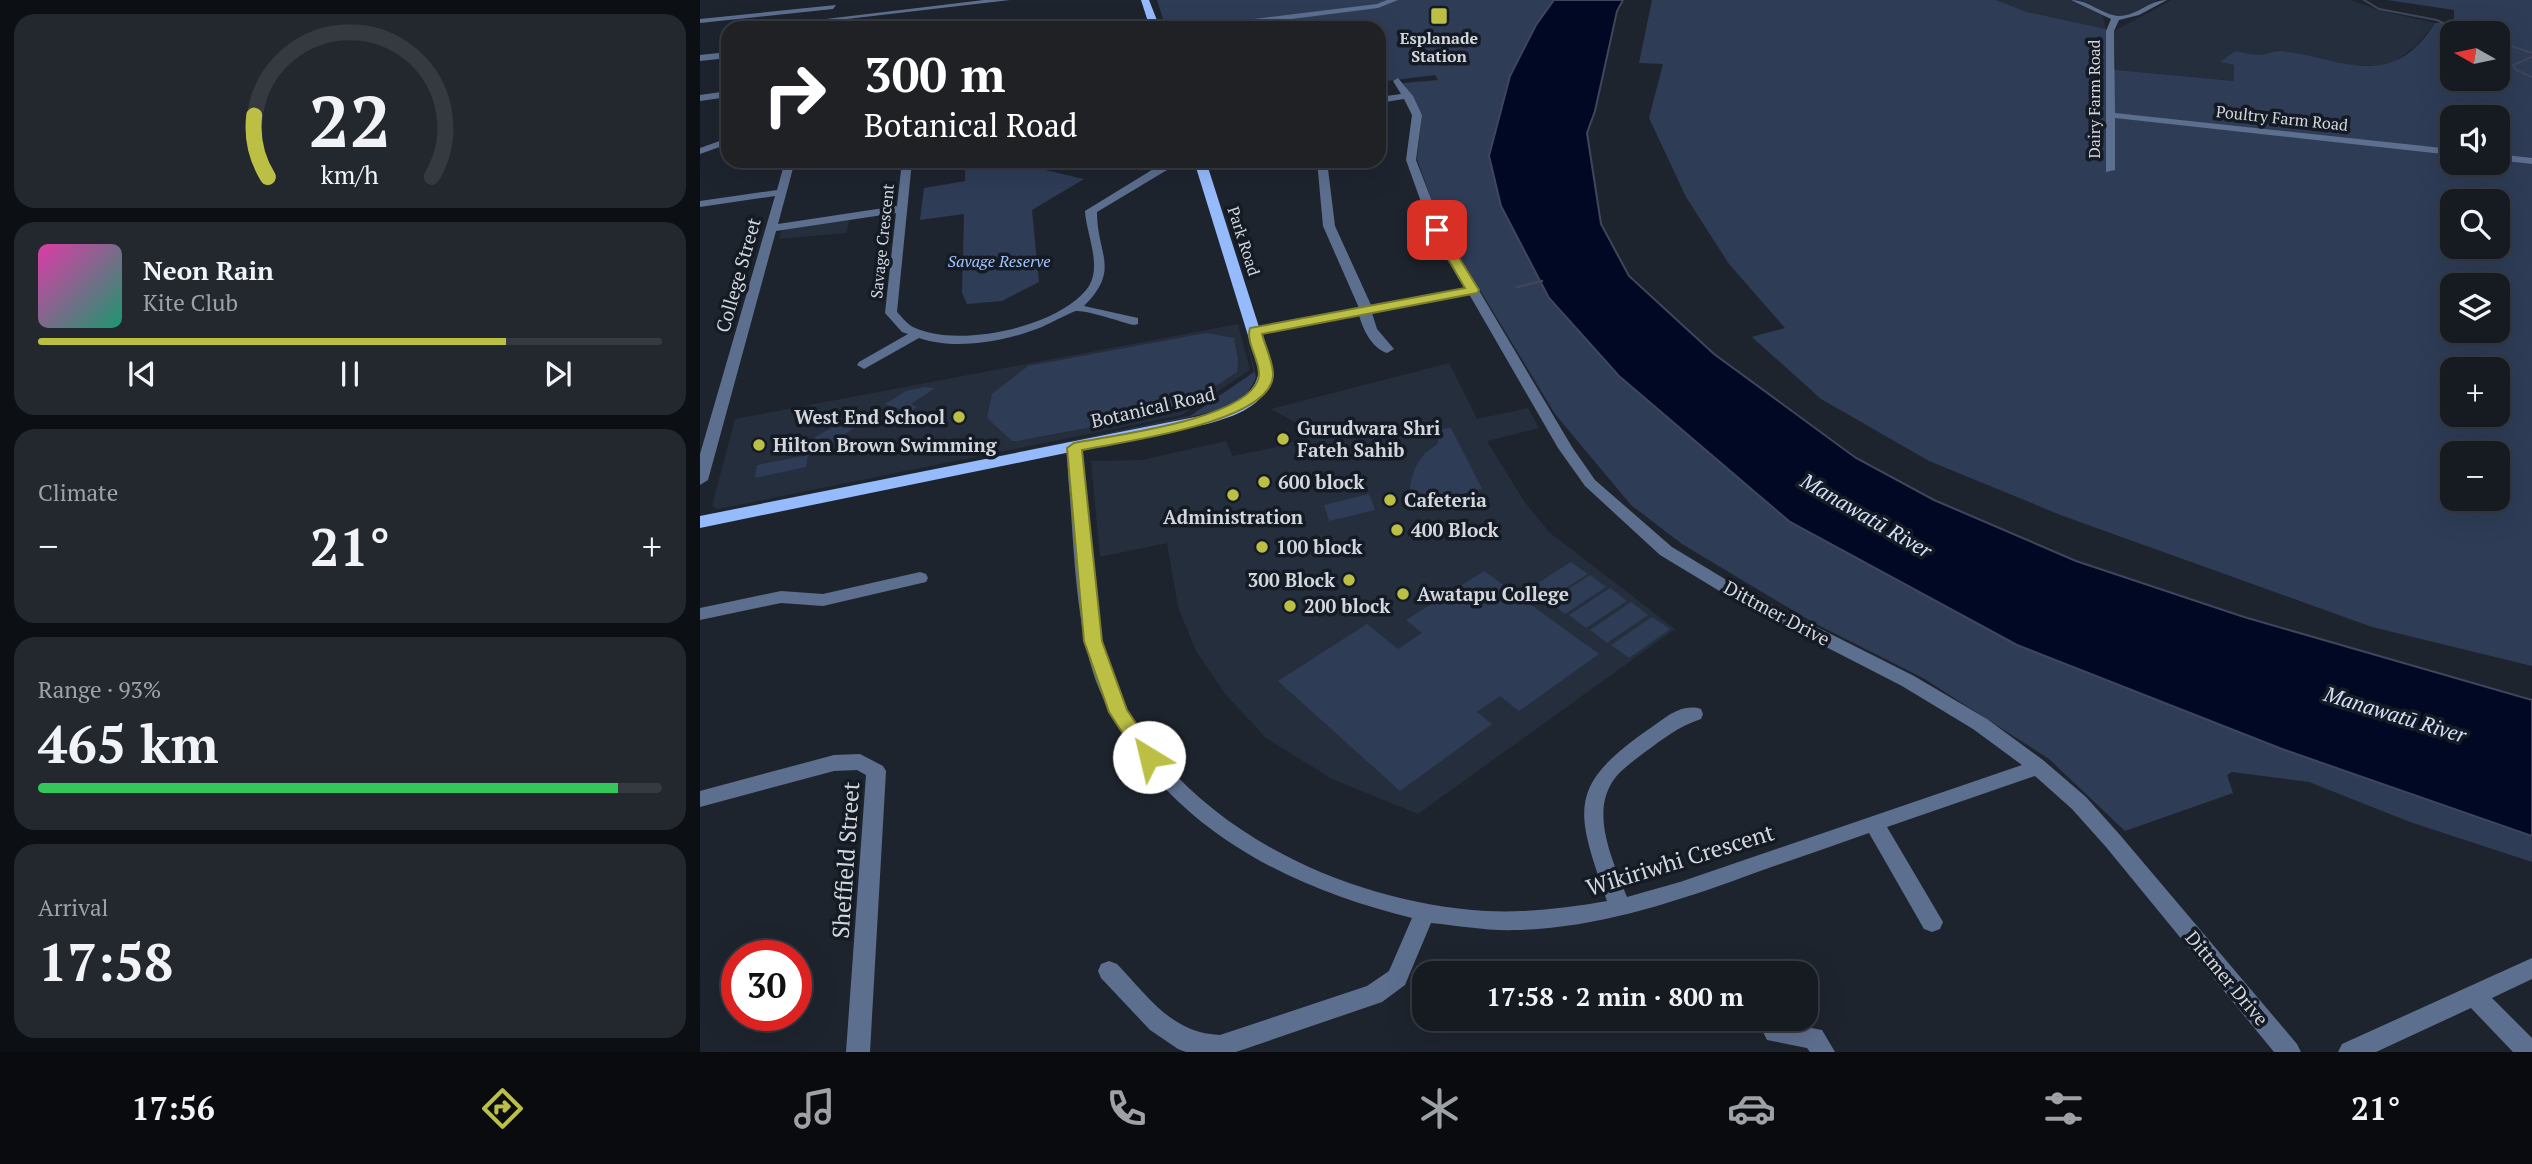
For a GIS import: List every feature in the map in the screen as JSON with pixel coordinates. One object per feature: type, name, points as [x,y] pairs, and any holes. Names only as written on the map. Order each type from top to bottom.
[{"type":"main road","points":[[1145,0],[1152,21]]},
{"type":"main road","name":"Park Road","points":[[1202,168],[1255,331]]},
{"type":"main road","name":"Botanical Road","points":[[700,522],[1207,419],[1243,405],[1260,391],[1266,376],[1255,331]]},
{"type":"street","points":[[850,21],[1006,0]]},
{"type":"street","points":[[1254,21],[1373,7],[1394,0]]},
{"type":"street","points":[[2075,0],[2116,23]]},
{"type":"street","name":"Dairy Farm Road","points":[[2110,170],[2110,115],[2116,23],[2163,0]]},
{"type":"street","points":[[700,21],[834,3],[829,21]]},
{"type":"street","points":[[700,58],[721,56]]},
{"type":"street","name":"Dittmer Drive","points":[[1398,81],[1417,115],[1411,160],[1437,230],[1571,457],[1590,483],[1628,520],[1666,551],[1737,594],[1908,681],[1980,724],[2036,765],[2079,803],[2113,841],[2289,1052]]},
{"type":"street","points":[[700,95],[721,93]]},
{"type":"street","points":[[1386,99],[1408,96]]},
{"type":"street","name":"Poultry Farm Road","points":[[2110,115],[2440,151]]},
{"type":"street","points":[[700,151],[721,144]]},
{"type":"street","points":[[2510,158],[2532,161]]},
{"type":"street","name":"College Street","points":[[700,480],[788,168]]},
{"type":"street","name":"Savage Crescent","points":[[906,168],[891,313],[898,323],[918,333],[953,338],[988,337],[1032,327],[1074,307],[1092,290],[1098,278],[1091,211],[1162,168]]},
{"type":"street","points":[[1323,168],[1329,226],[1376,339],[1387,349]]},
{"type":"street","points":[[700,204],[782,192]]},
{"type":"street","points":[[772,226],[902,206]]},
{"type":"street","points":[[1255,331],[1472,290]]},
{"type":"street","points":[[1074,307],[1134,321]]},
{"type":"street","points":[[863,365],[918,333]]},
{"type":"street","name":"Wikiriwhi Crescent","points":[[1074,448],[1093,641],[1118,712],[1149,757],[1189,800],[1243,840],[1278,860],[1355,894],[1425,912],[1485,920],[1573,916],[1620,908],[1874,823],[2036,765]]},
{"type":"street","points":[[700,614],[781,597],[823,600],[920,578]]},
{"type":"street","points":[[1620,908],[1595,823],[1593,806],[1598,789],[1607,774],[1680,717],[1694,714]]},
{"type":"street","name":"Sheffield Street","points":[[700,799],[834,763],[860,762],[876,772],[858,1052]]},
{"type":"street","points":[[1874,823],[1932,922]]},
{"type":"street","points":[[1109,971],[1174,1038],[1196,1046],[1220,1046],[1374,994],[1397,978],[1425,912]]},
{"type":"street","points":[[2350,1052],[2532,968]]},
{"type":"street","points":[[2474,995],[2529,1052]]},
{"type":"street","points":[[1775,1032],[1814,1038],[1823,1052]]},
{"type":"shaded area","points":[[1996,0],[2158,0],[2126,16],[2103,16],[2106,29],[2027,12]]},
{"type":"shaded area","points":[[2172,0],[2351,0],[2381,11],[2435,23],[2417,45],[2389,66],[2353,65],[2278,50],[2263,56],[2235,51],[2221,62],[2234,65],[2234,81],[2116,70],[2114,31]]},
{"type":"shaded area","points":[[850,218],[846,233],[779,239],[783,227]]},
{"type":"shaded area","name":"West End School","points":[[1238,324],[1250,370],[1182,415],[718,509],[712,506],[735,419]]},
{"type":"shaded area","name":"Awatapu College","points":[[1449,363],[1477,419],[1528,408],[1539,428],[1487,441],[1524,501],[1549,532],[1675,629],[1418,814],[1332,779],[1266,738],[1226,695],[1196,651],[1178,607],[1167,543],[1100,557],[1091,461],[1142,460],[1226,441],[1233,456],[1272,448],[1317,434],[1271,409]]},
{"type":"green space","points":[[1157,0],[1554,0],[1536,25],[1510,76],[1501,206],[1549,298],[1619,376],[1790,522],[2282,749],[2532,835],[2532,862],[2410,822],[2309,782],[2232,772],[2227,775],[2233,793],[2125,831],[2049,759],[1923,678],[1814,623],[1682,544],[1631,505],[1555,414],[1440,224],[1417,159],[1422,114],[1403,83],[1438,80],[1435,75],[1386,81],[1386,21],[1164,21]]},
{"type":"green space","points":[[1652,0],[1996,0],[2027,12],[2106,29],[2106,69],[2234,81],[2234,65],[2220,62],[2235,51],[2261,55],[2282,51],[2346,64],[2384,64],[2402,58],[2419,44],[2435,23],[2440,23],[2440,91],[2510,91],[2510,21],[2454,21],[2454,10],[2387,0],[2532,0],[2532,666],[2372,627],[2063,516],[1929,461],[1821,399],[1752,337],[1785,328],[1729,264],[1686,197],[1649,118],[1663,64],[1639,63]]},
{"type":"green space","name":"Savage Reserve","points":[[965,168],[1037,168],[1084,179],[1032,210],[1039,282],[1002,301],[967,304],[962,293],[964,214],[920,220],[924,188],[965,181]]},
{"type":"green space","points":[[1244,327],[1256,377],[1252,387],[1229,405],[1190,417],[932,470],[1190,416],[1254,372]]},
{"type":"green space","points":[[1206,333],[1234,338],[1237,372],[1184,407],[1171,412],[1017,441],[1012,441],[987,418],[992,394],[1028,366]]},
{"type":"green space","points":[[924,387],[935,388],[911,404],[917,407],[909,412],[885,404],[906,391]]},
{"type":"green space","points":[[846,419],[861,424],[822,448],[807,442]]},
{"type":"green space","points":[[1451,428],[1482,489],[1416,506],[1409,496],[1416,466],[1424,454],[1437,445],[1441,429]]},
{"type":"green space","points":[[808,455],[806,467],[755,478],[757,465]]},
{"type":"green space","points":[[1369,494],[1375,510],[1329,521],[1324,505]]},
{"type":"green space","points":[[1571,562],[1588,574],[1547,600],[1530,588]]},
{"type":"green space","points":[[1484,571],[1599,654],[1519,711],[1500,696],[1477,712],[1492,724],[1400,791],[1278,681],[1367,624],[1398,649],[1422,633],[1406,620]]},
{"type":"green space","points":[[1590,575],[1606,587],[1565,614],[1549,601]]},
{"type":"green space","points":[[1610,588],[1627,601],[1586,628],[1569,615]]},
{"type":"green space","points":[[1631,602],[1648,615],[1607,643],[1590,630]]},
{"type":"green space","points":[[1652,617],[1670,629],[1629,658],[1611,645]]},
{"type":"water","name":"Manawatū River","points":[[1554,0],[1623,0],[1617,11],[1595,111],[1587,133],[1601,224],[1629,276],[1714,354],[1856,458],[1934,500],[2076,561],[2244,617],[2532,700],[2532,836],[2282,749],[2017,645],[1790,522],[1619,376],[1549,298],[1501,206],[1489,156],[1510,76],[1536,25]]},
{"type":"waterway","points":[[2364,0],[2379,9],[2440,22]]},
{"type":"waterway","points":[[2510,45],[2532,53]]},
{"type":"waterway","points":[[2532,57],[2513,65],[2516,70],[2532,77]]},
{"type":"waterway","points":[[1517,287],[1542,281]]},
{"type":"place","name":"Esplanade Station","points":[[1439,16]]},
{"type":"place","name":"West End School","points":[[959,417]]},
{"type":"place","name":"Gurudwara Shri Fateh Sahib","points":[[1283,439]]},
{"type":"place","name":"Hilton Brown Swimming","points":[[759,445]]},
{"type":"place","name":"600 block","points":[[1264,482]]},
{"type":"place","name":"Administration","points":[[1233,495]]},
{"type":"place","name":"Cafeteria","points":[[1390,500]]},
{"type":"place","name":"400 Block","points":[[1397,530]]},
{"type":"place","name":"100 block","points":[[1262,547]]},
{"type":"place","name":"300 Block","points":[[1349,580]]},
{"type":"place","name":"Awatapu College","points":[[1403,594]]},
{"type":"place","name":"200 block","points":[[1290,606]]},
{"type":"route","points":[[1149,757],[1118,712],[1099,665],[1093,641],[1074,448],[1207,419],[1243,405],[1260,391],[1266,376],[1255,331],[1472,290],[1437,230]]}]
